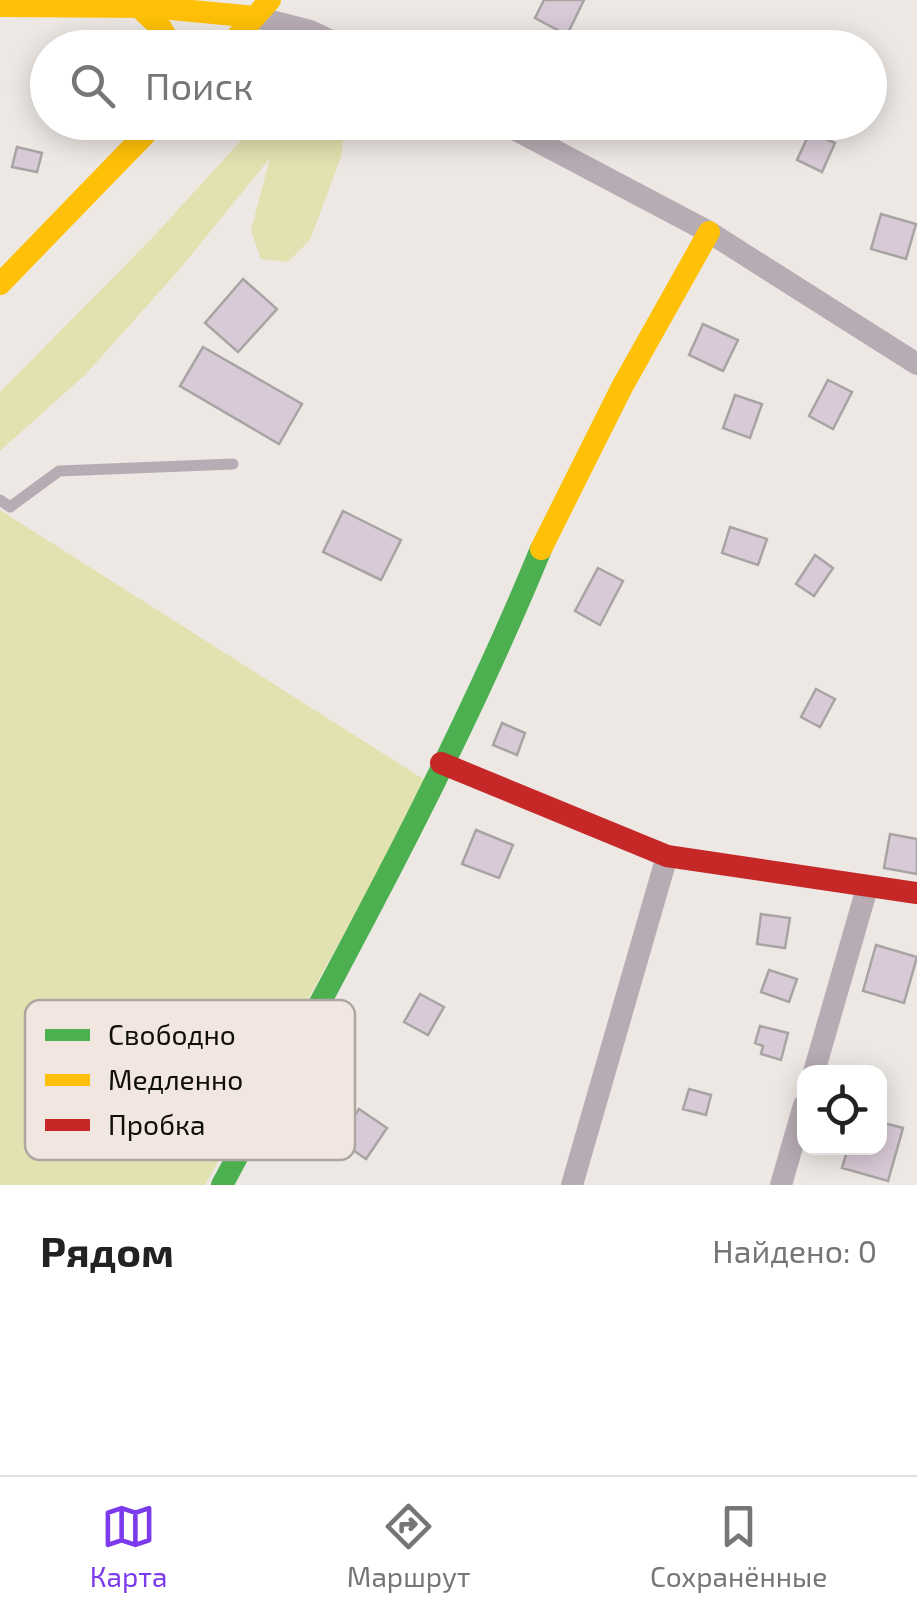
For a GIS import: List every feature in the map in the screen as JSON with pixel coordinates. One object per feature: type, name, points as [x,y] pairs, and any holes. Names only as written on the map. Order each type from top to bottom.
[{"type":"street","points":[[0,6],[263,9],[308,30]]},
{"type":"street","points":[[139,7],[163,30]]},
{"type":"street","points":[[244,30],[263,9]]},
{"type":"street","points":[[0,284],[139,140]]},
{"type":"street","points":[[534,140],[708,232],[917,364]]},
{"type":"street","points":[[322,1000],[497,656],[544,540],[622,387],[708,232]]},
{"type":"street","points":[[441,762],[667,856],[917,893]]},
{"type":"street","points":[[572,1185],[667,856]]},
{"type":"street","points":[[816,1065],[867,888]]},
{"type":"street","points":[[782,1185],[797,1130]]},
{"type":"street","points":[[222,1185],[235,1160]]},
{"type":"lane","points":[[0,500],[10,508],[59,471],[232,464]]},
{"type":"green space","points":[[242,140],[344,140],[341,157],[310,240],[288,262],[261,259],[251,230],[270,158],[179,270],[85,375],[0,451],[0,392],[154,236]]},
{"type":"green space","points":[[0,510],[428,782],[307,1000],[25,1000],[25,1160],[219,1160],[205,1185],[0,1185]]},
{"type":"building","points":[[544,0],[584,0],[569,30],[558,30],[535,18]]},
{"type":"building","points":[[806,140],[835,143],[822,172],[797,160]]},
{"type":"building","points":[[17,147],[42,153],[37,172],[12,167]]},
{"type":"building","points":[[881,214],[916,224],[906,259],[871,249]]},
{"type":"building","points":[[243,279],[277,309],[238,352],[205,323]]},
{"type":"building","points":[[703,324],[738,340],[723,371],[689,355]]},
{"type":"building","points":[[203,347],[302,404],[279,444],[180,386]]},
{"type":"building","points":[[828,380],[852,392],[833,429],[809,416]]},
{"type":"building","points":[[735,395],[762,404],[750,438],[723,428]]},
{"type":"building","points":[[343,511],[401,540],[381,580],[323,552]]},
{"type":"building","points":[[730,527],[767,539],[758,565],[722,553]]},
{"type":"building","points":[[815,555],[833,568],[814,596],[796,584]]},
{"type":"building","points":[[598,568],[623,581],[600,625],[575,611]]},
{"type":"building","points":[[816,689],[835,699],[820,727],[801,717]]},
{"type":"building","points":[[502,723],[525,733],[517,755],[493,745]]},
{"type":"building","points":[[476,830],[513,845],[499,878],[462,864]]},
{"type":"building","points":[[890,834],[917,839],[917,874],[884,868]]},
{"type":"building","points":[[761,914],[790,918],[785,948],[757,944]]},
{"type":"building","points":[[876,945],[917,957],[904,1003],[863,991]]},
{"type":"building","points":[[769,970],[797,979],[789,1002],[761,992]]},
{"type":"building","points":[[420,994],[444,1007],[428,1035],[404,1022]]},
{"type":"building","points":[[760,1026],[788,1033],[781,1060],[761,1054],[763,1046],[755,1043]]},
{"type":"building","points":[[689,1089],[711,1095],[706,1115],[683,1109]]},
{"type":"building","points":[[359,1109],[387,1128],[366,1159],[355,1152],[355,1115]]},
{"type":"building","points":[[887,1124],[903,1128],[888,1181],[842,1168],[846,1155],[887,1155]]},
{"type":"traffic: fast","points":[[321,1000],[469,711],[541,549]]},
{"type":"traffic: fast","points":[[222,1185],[235,1160]]},
{"type":"traffic: slow","points":[[243,30],[270,0]]},
{"type":"traffic: slow","points":[[0,6],[150,7],[255,17]]},
{"type":"traffic: slow","points":[[139,7],[163,30]]},
{"type":"traffic: slow","points":[[0,284],[140,140]]},
{"type":"traffic: slow","points":[[541,549],[622,387],[709,232]]},
{"type":"traffic: jam","points":[[441,763],[667,856],[917,893]]}]
